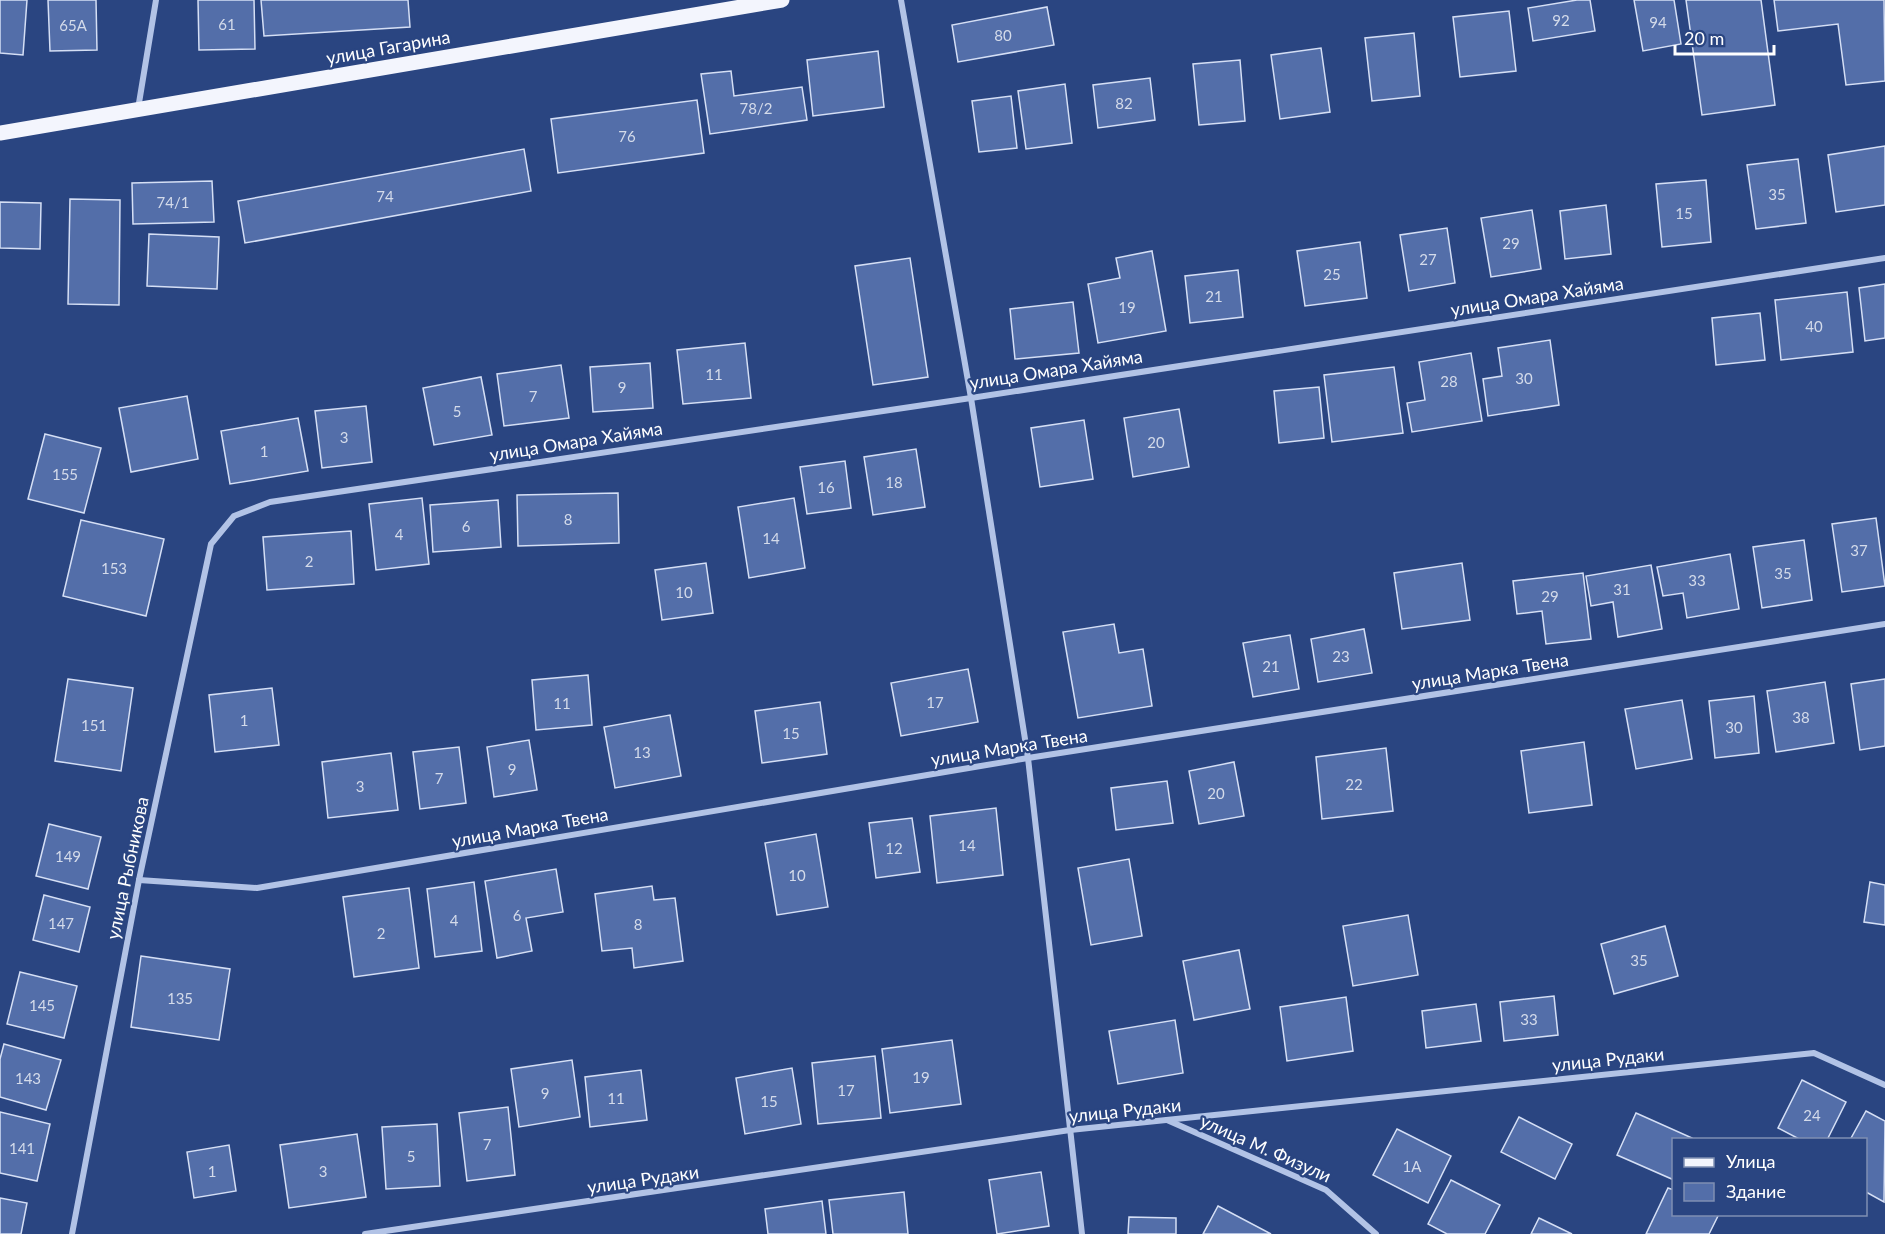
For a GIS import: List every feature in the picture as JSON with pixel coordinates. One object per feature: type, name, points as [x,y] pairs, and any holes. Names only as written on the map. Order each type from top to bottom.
[{"type":"main road","name":"улица Гагарина","points":[[0,133],[782,0]]},
{"type":"street","points":[[138,110],[156,0]]},
{"type":"street","points":[[901,0],[971,398],[1028,758],[1082,1234]]},
{"type":"street","name":"улица Омара Хайяма","points":[[234,516],[270,502],[971,398],[1885,258]]},
{"type":"street","name":"улица Рыбникова","points":[[72,1234],[139,880],[211,544],[234,516]]},
{"type":"street","name":"улица Марка Твена","points":[[139,880],[257,888],[1028,758],[1885,624]]},
{"type":"street","name":"улица Рудаки","points":[[365,1234],[1070,1130],[1814,1053],[1885,1085]]},
{"type":"street","name":"улица М. Физули","points":[[1167,1120],[1326,1190],[1376,1234]]},
{"type":"building","points":[[0,0],[27,0],[23,55],[0,53]]},
{"type":"building","points":[[48,0],[96,0],[97,50],[50,51]]},
{"type":"building","points":[[198,0],[254,0],[255,49],[199,50]]},
{"type":"building","points":[[261,0],[408,0],[410,27],[264,36]]},
{"type":"building","points":[[1590,0],[1595,31],[1533,41],[1528,8]]},
{"type":"building","points":[[1634,0],[1674,0],[1681,44],[1643,51]]},
{"type":"building","points":[[1686,0],[1761,0],[1775,105],[1702,115]]},
{"type":"building","points":[[1774,0],[1884,0],[1885,81],[1846,85],[1838,24],[1778,31]]},
{"type":"building","points":[[1047,7],[1054,45],[958,62],[952,25]]},
{"type":"building","points":[[1509,11],[1516,71],[1460,77],[1453,17]]},
{"type":"building","points":[[1414,33],[1420,96],[1372,101],[1365,38]]},
{"type":"building","points":[[1321,48],[1330,112],[1280,119],[1271,55]]},
{"type":"building","points":[[878,51],[884,107],[813,116],[807,60]]},
{"type":"building","points":[[1240,60],[1245,121],[1199,125],[1193,64]]},
{"type":"building","points":[[731,71],[734,96],[802,87],[807,120],[710,134],[701,74]]},
{"type":"building","points":[[1150,78],[1155,120],[1098,128],[1093,85]]},
{"type":"building","points":[[1065,84],[1072,143],[1026,149],[1018,91]]},
{"type":"building","points":[[1011,96],[1017,148],[979,152],[972,101]]},
{"type":"building","points":[[697,100],[704,153],[558,173],[551,119]]},
{"type":"building","points":[[1885,146],[1885,205],[1836,212],[1828,155]]},
{"type":"building","points":[[524,149],[531,191],[245,243],[238,201]]},
{"type":"building","points":[[1798,159],[1806,223],[1756,229],[1747,165]]},
{"type":"building","points":[[1706,180],[1711,242],[1662,247],[1656,184]]},
{"type":"building","points":[[212,181],[214,222],[133,224],[132,183]]},
{"type":"building","points":[[70,199],[120,200],[119,305],[68,304]]},
{"type":"building","points":[[0,202],[41,203],[40,249],[0,248]]},
{"type":"building","points":[[1606,205],[1611,254],[1565,259],[1560,211]]},
{"type":"building","points":[[1532,210],[1541,269],[1491,277],[1481,218]]},
{"type":"building","points":[[1447,228],[1455,283],[1409,291],[1400,235]]},
{"type":"building","points":[[149,234],[219,237],[217,289],[147,286]]},
{"type":"building","points":[[1360,242],[1367,298],[1305,306],[1297,251]]},
{"type":"building","points":[[1152,251],[1166,331],[1098,343],[1088,284],[1120,278],[1116,258]]},
{"type":"building","points":[[910,258],[928,377],[873,385],[855,266]]},
{"type":"building","points":[[1238,270],[1243,317],[1190,323],[1185,276]]},
{"type":"building","points":[[1885,284],[1885,338],[1865,341],[1859,288]]},
{"type":"building","points":[[1847,292],[1853,352],[1781,360],[1775,300]]},
{"type":"building","points":[[1073,302],[1079,353],[1015,359],[1010,309]]},
{"type":"building","points":[[1760,313],[1765,360],[1716,365],[1712,318]]},
{"type":"building","points":[[1550,340],[1559,405],[1488,416],[1483,379],[1502,376],[1498,348]]},
{"type":"building","points":[[745,343],[751,398],[683,404],[677,350]]},
{"type":"building","points":[[1471,353],[1482,421],[1412,432],[1407,403],[1425,400],[1419,362]]},
{"type":"building","points":[[650,363],[653,408],[593,412],[590,367]]},
{"type":"building","points":[[561,365],[569,418],[504,426],[497,374]]},
{"type":"building","points":[[1394,367],[1403,433],[1332,442],[1324,375]]},
{"type":"building","points":[[481,377],[492,435],[434,445],[423,388]]},
{"type":"building","points":[[1319,387],[1324,438],[1279,443],[1274,391]]},
{"type":"building","points":[[187,396],[198,459],[131,472],[119,408]]},
{"type":"building","points":[[366,406],[372,462],[322,468],[315,411]]},
{"type":"building","points":[[1179,409],[1189,467],[1133,477],[1124,418]]},
{"type":"building","points":[[298,418],[308,471],[230,484],[221,431]]},
{"type":"building","points":[[1084,420],[1093,479],[1040,487],[1031,428]]},
{"type":"building","points":[[45,434],[101,448],[84,513],[28,499]]},
{"type":"building","points":[[916,449],[925,507],[873,515],[864,457]]},
{"type":"building","points":[[845,461],[851,508],[807,514],[800,467]]},
{"type":"building","points":[[618,493],[619,543],[518,546],[517,495]]},
{"type":"building","points":[[422,498],[429,564],[376,570],[369,504]]},
{"type":"building","points":[[794,498],[805,568],[749,578],[738,507]]},
{"type":"building","points":[[498,500],[501,547],[433,552],[430,505]]},
{"type":"building","points":[[1876,518],[1885,586],[1842,592],[1832,524]]},
{"type":"building","points":[[81,520],[164,539],[146,616],[63,596]]},
{"type":"building","points":[[351,531],[354,584],[267,590],[263,537]]},
{"type":"building","points":[[1804,540],[1812,600],[1762,608],[1753,547]]},
{"type":"building","points":[[1730,554],[1739,609],[1687,618],[1683,593],[1663,596],[1657,567]]},
{"type":"building","points":[[706,563],[713,613],[662,620],[655,570]]},
{"type":"building","points":[[1462,563],[1470,620],[1402,629],[1394,573]]},
{"type":"building","points":[[1651,565],[1662,629],[1618,637],[1613,602],[1591,606],[1586,576]]},
{"type":"building","points":[[1583,573],[1591,639],[1546,644],[1542,611],[1517,614],[1513,581]]},
{"type":"building","points":[[1114,624],[1119,653],[1143,649],[1152,706],[1078,718],[1063,632]]},
{"type":"building","points":[[1364,629],[1372,673],[1318,682],[1311,639]]},
{"type":"building","points":[[1290,635],[1299,689],[1253,697],[1243,643]]},
{"type":"building","points":[[968,669],[978,722],[901,736],[891,683]]},
{"type":"building","points":[[588,675],[592,725],[536,730],[532,680]]},
{"type":"building","points":[[68,679],[133,688],[121,771],[55,761]]},
{"type":"building","points":[[1885,679],[1885,746],[1860,750],[1851,684]]},
{"type":"building","points":[[1825,682],[1834,743],[1776,752],[1767,691]]},
{"type":"building","points":[[272,688],[279,745],[215,752],[209,695]]},
{"type":"building","points":[[1754,696],[1759,753],[1715,758],[1709,701]]},
{"type":"building","points":[[1682,700],[1692,759],[1636,769],[1625,709]]},
{"type":"building","points":[[820,702],[827,754],[762,763],[755,711]]},
{"type":"building","points":[[670,715],[681,776],[615,788],[604,727]]},
{"type":"building","points":[[529,740],[537,790],[494,797],[487,747]]},
{"type":"building","points":[[1584,742],[1592,805],[1529,813],[1521,751]]},
{"type":"building","points":[[459,747],[466,803],[420,809],[413,752]]},
{"type":"building","points":[[1386,748],[1393,811],[1322,819],[1316,757]]},
{"type":"building","points":[[391,753],[398,810],[328,818],[322,762]]},
{"type":"building","points":[[1234,762],[1244,816],[1199,824],[1189,771]]},
{"type":"building","points":[[1167,781],[1173,823],[1116,830],[1111,788]]},
{"type":"building","points":[[996,808],[1003,875],[937,883],[930,816]]},
{"type":"building","points":[[912,818],[920,872],[876,878],[869,823]]},
{"type":"building","points":[[49,824],[101,837],[88,889],[36,876]]},
{"type":"building","points":[[816,834],[828,907],[777,915],[765,843]]},
{"type":"building","points":[[1129,859],[1142,936],[1091,945],[1078,868]]},
{"type":"building","points":[[556,869],[563,912],[526,918],[532,951],[497,958],[485,881]]},
{"type":"building","points":[[474,882],[482,951],[435,957],[427,889]]},
{"type":"building","points":[[1870,882],[1885,885],[1885,925],[1864,922]]},
{"type":"building","points":[[652,886],[654,900],[675,898],[683,961],[634,968],[632,948],[602,951],[595,894]]},
{"type":"building","points":[[409,888],[419,968],[354,977],[343,897]]},
{"type":"building","points":[[44,895],[90,907],[79,952],[33,940]]},
{"type":"building","points":[[1408,915],[1418,975],[1353,986],[1343,926]]},
{"type":"building","points":[[1665,926],[1678,976],[1614,994],[1601,944]]},
{"type":"building","points":[[1239,950],[1250,1009],[1194,1020],[1183,961]]},
{"type":"building","points":[[141,956],[230,969],[219,1040],[131,1027]]},
{"type":"building","points":[[20,972],[77,986],[64,1038],[7,1024]]},
{"type":"building","points":[[1554,996],[1558,1035],[1504,1041],[1500,1002]]},
{"type":"building","points":[[1346,997],[1353,1051],[1287,1061],[1280,1007]]},
{"type":"building","points":[[1476,1004],[1481,1041],[1426,1048],[1422,1011]]},
{"type":"building","points":[[1175,1020],[1183,1073],[1118,1084],[1109,1031]]},
{"type":"building","points":[[952,1040],[961,1104],[890,1113],[882,1049]]},
{"type":"building","points":[[4,1044],[61,1060],[46,1110],[0,1097],[0,1059]]},
{"type":"building","points":[[875,1056],[881,1118],[818,1124],[812,1063]]},
{"type":"building","points":[[572,1060],[580,1117],[519,1127],[511,1069]]},
{"type":"building","points":[[792,1068],[801,1124],[745,1134],[736,1078]]},
{"type":"building","points":[[641,1070],[647,1120],[590,1127],[585,1077]]},
{"type":"building","points":[[1802,1080],[1846,1102],[1828,1138],[1797,1138],[1778,1128]]},
{"type":"building","points":[[508,1107],[515,1175],[467,1181],[459,1113]]},
{"type":"building","points":[[1866,1111],[1885,1121],[1884,1202],[1867,1193],[1867,1138],[1851,1138]]},
{"type":"building","points":[[0,1112],[50,1124],[37,1181],[0,1173]]},
{"type":"building","points":[[1636,1113],[1692,1138],[1672,1138],[1672,1179],[1617,1155]]},
{"type":"building","points":[[1519,1117],[1572,1144],[1555,1179],[1501,1152]]},
{"type":"building","points":[[437,1124],[440,1186],[386,1189],[382,1127]]},
{"type":"building","points":[[1397,1129],[1451,1156],[1428,1203],[1373,1175]]},
{"type":"building","points":[[357,1134],[366,1197],[289,1208],[280,1145]]},
{"type":"building","points":[[229,1145],[236,1191],[194,1198],[187,1152]]},
{"type":"building","points":[[1041,1172],[1049,1226],[997,1234],[989,1180]]},
{"type":"building","points":[[1451,1180],[1500,1205],[1485,1234],[1447,1234],[1428,1224]]},
{"type":"building","points":[[1668,1188],[1672,1189],[1672,1216],[1718,1216],[1709,1234],[1646,1234]]},
{"type":"building","points":[[904,1192],[908,1234],[833,1234],[829,1200]]},
{"type":"building","points":[[0,1198],[27,1203],[21,1234],[0,1234]]},
{"type":"building","points":[[822,1201],[826,1234],[768,1234],[765,1209]]},
{"type":"building","points":[[1218,1206],[1271,1234],[1203,1234]]},
{"type":"building","points":[[1129,1217],[1176,1218],[1176,1234],[1128,1234]]},
{"type":"building","points":[[1539,1218],[1572,1234],[1531,1234]]}]
